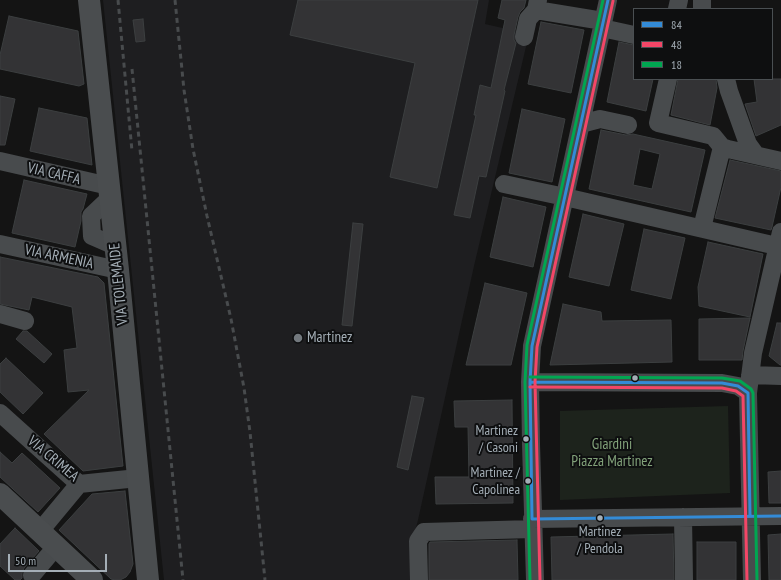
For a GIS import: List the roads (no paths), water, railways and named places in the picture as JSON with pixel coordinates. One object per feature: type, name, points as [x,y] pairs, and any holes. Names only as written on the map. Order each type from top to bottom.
[{"type":"main road","name":"VIA TOLEMAIDE","points":[[89,0],[118,270],[138,478],[144,576]]},
{"type":"main road","points":[[0,494],[92,580]]},
{"type":"street","points":[[535,580],[532,524],[530,382],[532,346],[608,0]]},
{"type":"street","points":[[524,37],[528,19],[537,5],[557,6],[602,25],[633,35]]},
{"type":"street","points":[[668,80],[658,123],[718,141],[728,149],[781,161]]},
{"type":"street","points":[[726,80],[748,144],[756,155]]},
{"type":"street","points":[[581,124],[600,119],[628,125]]},
{"type":"street","points":[[702,228],[718,141]]},
{"type":"street","name":"VIA CAFFA","points":[[0,162],[109,192]]},
{"type":"street","points":[[504,184],[566,196],[702,228],[780,241],[753,353],[748,393],[752,580]]},
{"type":"street","name":"VIA ARMENIA","points":[[0,244],[118,270]]},
{"type":"street","points":[[0,314],[25,321]]},
{"type":"street","points":[[750,375],[781,376]]},
{"type":"street","points":[[530,382],[722,383],[738,386],[748,393]]},
{"type":"street","name":"VIA CRIMEA","points":[[0,413],[79,484],[138,478]]},
{"type":"street","points":[[40,531],[79,484]]},
{"type":"street","points":[[419,580],[418,541],[424,532],[532,524],[683,517],[781,516]]},
{"type":"street","points":[[683,517],[684,580]]},
{"type":"street","points":[[32,575],[49,555]]},
{"type":"railway","points":[[118,0],[132,151]]},
{"type":"railway","points":[[175,0],[184,90],[193,149],[231,319],[244,388],[265,580]]},
{"type":"railway","points":[[132,69],[183,580]]},
{"type":"place","name":"Martinez","points":[[298,338]]},
{"type":"place","name":"Martinez / Casoni","points":[[526,439]]},
{"type":"place","name":"Martinez / Capolinea","points":[[528,481]]},
{"type":"place","name":"Martinez / Pendola","points":[[600,518]]},
{"type":"park label","name":"Giardini Piazza Martinez","points":[[612,454]]}]
